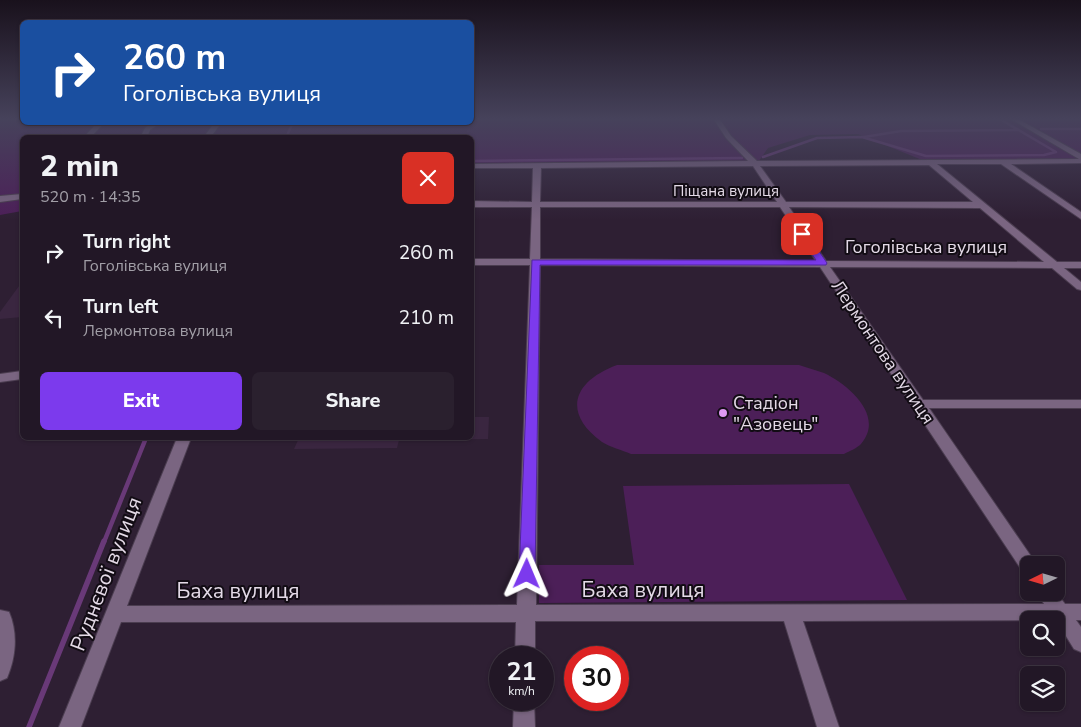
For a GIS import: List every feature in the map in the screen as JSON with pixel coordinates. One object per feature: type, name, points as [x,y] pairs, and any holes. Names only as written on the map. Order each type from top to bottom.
[{"type":"street","name":"Лермонтова вулиця","points":[[742,152],[756,165],[1022,556]]},
{"type":"street","points":[[474,166],[932,164],[1081,161]]},
{"type":"street","points":[[1003,162],[1081,216]]},
{"type":"street","points":[[932,164],[1081,287]]},
{"type":"street","points":[[525,646],[537,167]]},
{"type":"street","points":[[0,199],[20,197]]},
{"type":"street","name":"Піщана вулиця","points":[[474,204],[980,205]]},
{"type":"street","name":"Гоголівська вулиця","points":[[474,262],[1081,265]]},
{"type":"street","points":[[0,378],[20,375]]},
{"type":"street","points":[[918,404],[1081,404]]},
{"type":"street","name":"Руднєвої вулиця","points":[[70,727],[183,440]]},
{"type":"street","points":[[791,612],[828,727]]},
{"type":"street","name":"Баха вулиця","points":[[114,614],[1020,612]]},
{"type":"street","name":"Баха вулиця","points":[[1065,612],[1081,612]]},
{"type":"street","points":[[0,619],[2,618],[6,652],[0,671]]},
{"type":"street","points":[[1065,620],[1081,643]]},
{"type":"street","points":[[524,711],[524,727]]},
{"type":"shaded area","points":[[0,152],[20,152],[20,211],[0,215]]},
{"type":"shaded area","points":[[474,152],[765,152],[756,165],[474,166]]},
{"type":"shaded area","points":[[902,152],[1070,152],[1081,158],[1081,161],[932,164]]},
{"type":"shaded area","points":[[1072,152],[1081,152],[1081,157]]},
{"type":"shaded area","points":[[20,285],[20,317],[0,319],[0,312]]},
{"type":"shaded area","name":"Стадіон \"Азовець\"","points":[[617,365],[799,365],[834,378],[853,393],[861,402],[866,412],[869,423],[867,433],[861,444],[844,454],[631,454],[602,442],[589,431],[581,420],[577,409],[578,398],[583,388],[602,372]]},
{"type":"shaded area","points":[[474,417],[489,417],[488,439],[474,439]]},
{"type":"shaded area","points":[[298,440],[399,440],[397,448],[294,449]]},
{"type":"shaded area","points":[[849,484],[907,600],[539,603],[539,565],[634,565],[623,486]]},
{"type":"waterway","points":[[763,157],[777,152]]},
{"type":"waterway","points":[[912,152],[926,156],[1044,155],[1056,152]]},
{"type":"waterway","points":[[474,161],[742,158]]},
{"type":"waterway","points":[[104,542],[145,440]]},
{"type":"waterway","points":[[29,727],[104,541]]},
{"type":"place","name":"Стадіон \"Азовець\"","points":[[723,413]]},
{"type":"route","points":[[527,574],[535,262],[822,263],[802,234]]}]
